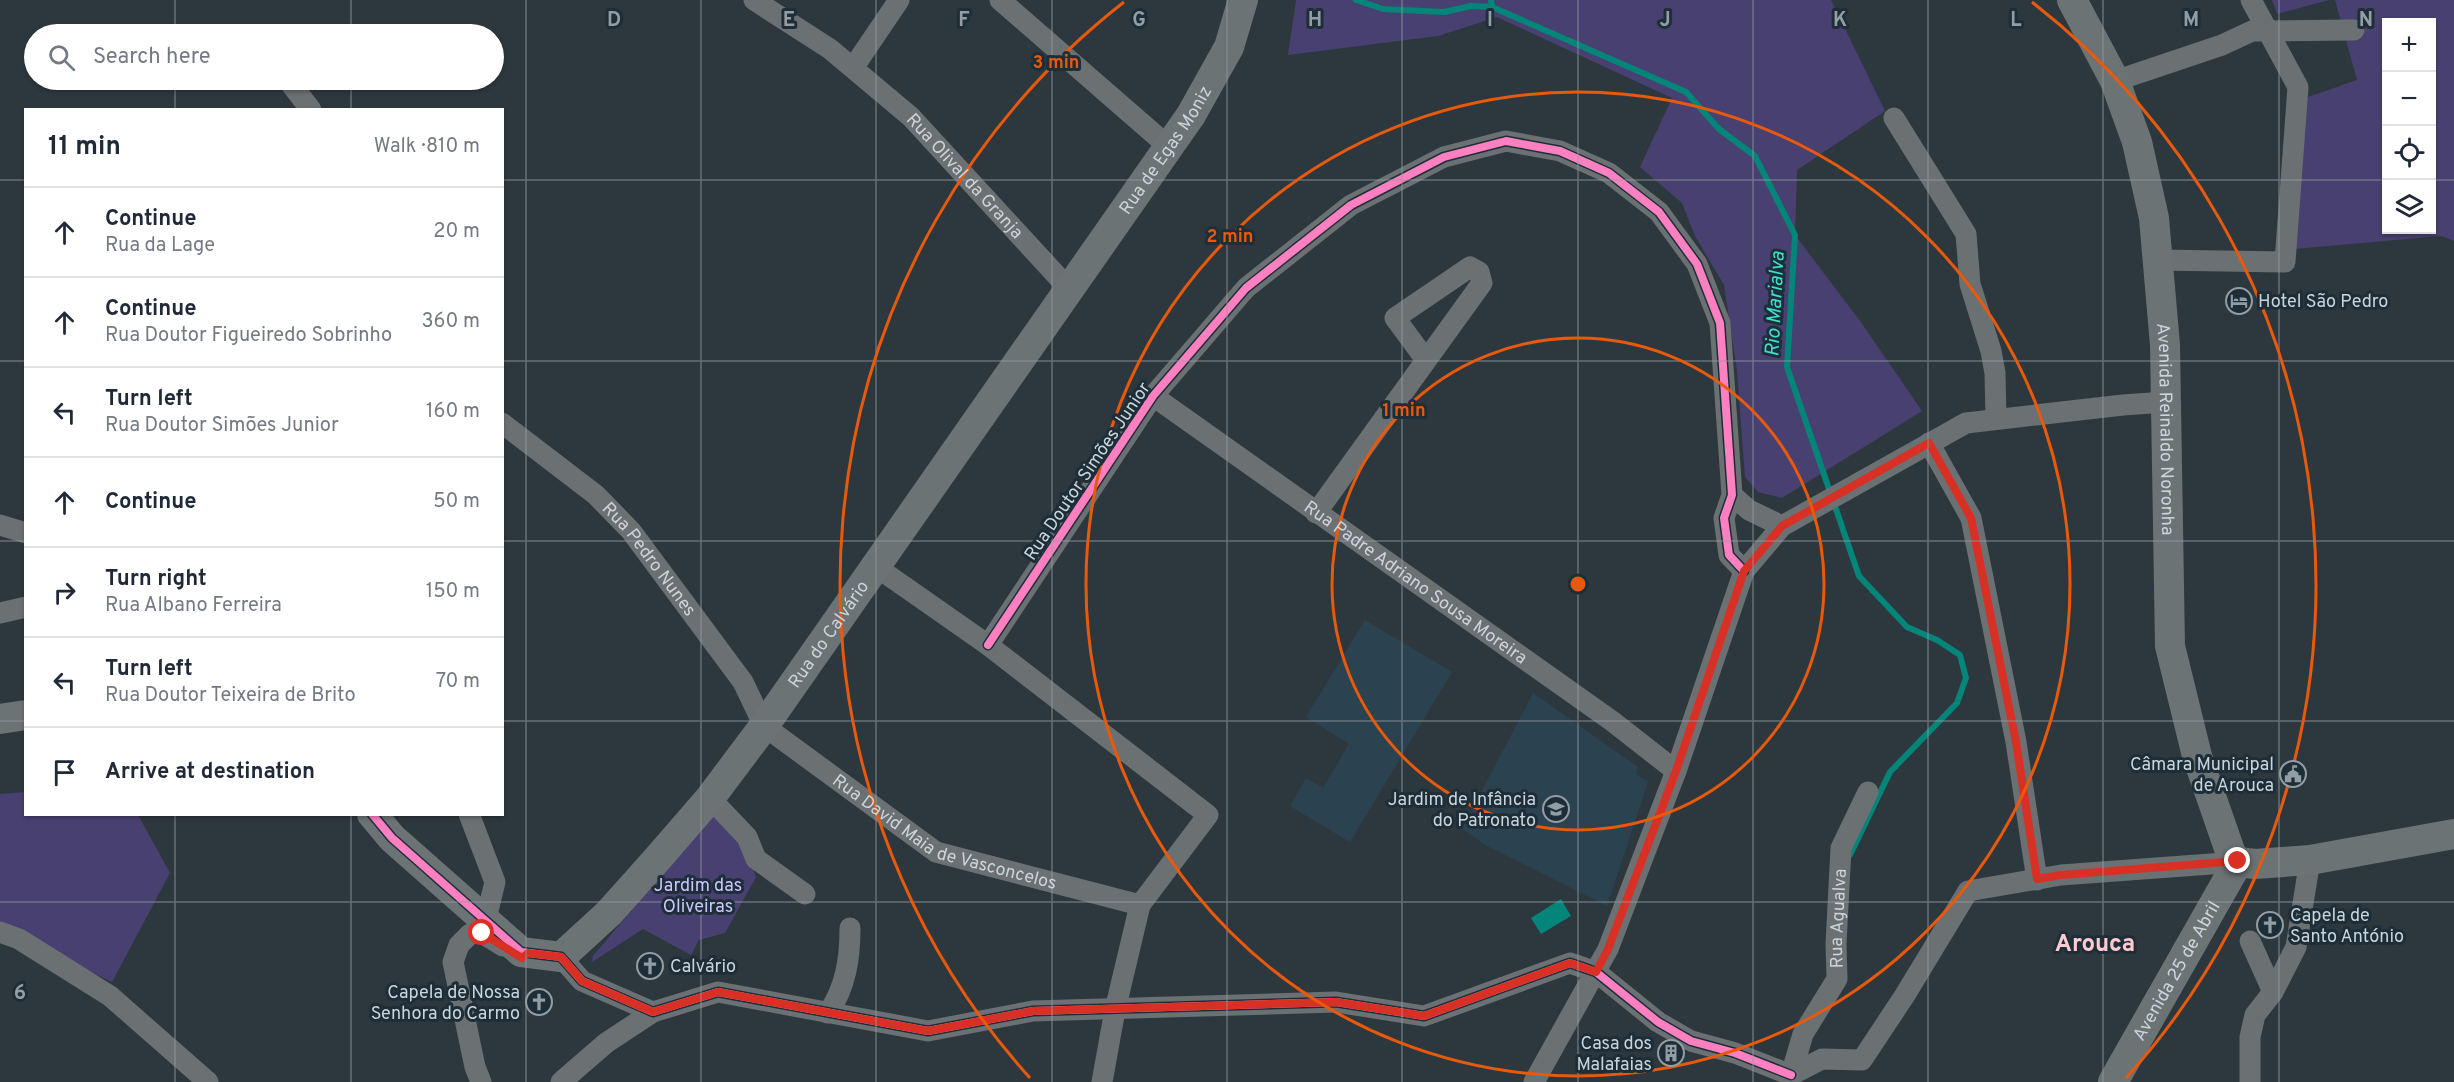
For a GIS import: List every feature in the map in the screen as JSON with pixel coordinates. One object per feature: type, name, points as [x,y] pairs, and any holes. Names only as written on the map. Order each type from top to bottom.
[{"type":"street","name":"Rua Olival da Granja","points":[[754,0],[830,49],[911,117],[1070,290]]},
{"type":"street","points":[[853,68],[899,0]]},
{"type":"street","points":[[1000,0],[1169,147]]},
{"type":"street","name":"Rua de Egas Moniz","points":[[1070,290],[1191,115],[1229,47],[1243,0]]},
{"type":"street","name":"Avenida Reinaldo Noronha","points":[[2072,0],[2115,81],[2137,142],[2154,218],[2165,345],[2170,646],[2197,756],[2231,854],[2238,861]]},
{"type":"street","points":[[2158,260],[2285,262],[2298,87],[2251,0]]},
{"type":"street","points":[[2115,81],[2222,45],[2252,32],[2354,30]]},
{"type":"street","points":[[296,90],[309,108]]},
{"type":"street","points":[[1894,118],[1966,234],[1970,284],[1991,351],[1995,373],[1996,419]]},
{"type":"street","name":"Rua Doutor Simões Junior","points":[[988,645],[1153,396],[1246,288],[1351,205],[1423,166],[1458,152],[1506,141],[1560,151],[1609,173],[1659,212],[1697,264],[1720,323],[1732,495],[1724,518],[1729,555],[1744,571]]},
{"type":"street","name":"Rua do Calvário","points":[[561,957],[609,913],[710,798],[764,726],[1070,290]]},
{"type":"street","points":[[1316,513],[1426,360]]},
{"type":"street","name":"Rua Padre Adriano Sousa Moreira","points":[[1153,396],[1612,721],[1676,771]]},
{"type":"street","points":[[1534,1082],[1608,949],[1676,771],[1744,571],[1782,526],[1966,423],[2165,402]]},
{"type":"street","name":"Rua Pedro Nunes","points":[[504,425],[596,495],[631,531],[743,682],[764,726]]},
{"type":"street","points":[[1929,443],[1971,518],[2016,742],[2037,879]]},
{"type":"street","points":[[1732,495],[1749,510],[1782,526]]},
{"type":"street","points":[[0,525],[24,532]]},
{"type":"street","points":[[875,567],[988,645],[1208,815],[1140,905],[1115,1010],[1102,1082]]},
{"type":"street","points":[[0,613],[24,607]]},
{"type":"street","points":[[0,719],[24,715]]},
{"type":"street","name":"Rua David Maia de Vasconcelos","points":[[764,726],[936,852],[1140,905]]},
{"type":"street","name":"Rua Agualva","points":[[1793,1078],[1803,1034],[1837,979],[1836,944],[1841,848],[1868,792]]},
{"type":"street","points":[[710,798],[747,837],[756,859],[805,894]]},
{"type":"street","points":[[374,816],[392,838],[485,923],[521,952],[561,957],[582,981],[653,1012]]},
{"type":"street","points":[[470,816],[495,882],[485,923]]},
{"type":"street","points":[[561,1082],[606,1043],[653,1012],[718,992],[928,1031],[1033,1011],[1336,1002],[1424,1016],[1570,963],[1596,972],[1658,1022],[1692,1041],[1735,1053],[1793,1078],[1822,1059],[1862,1060],[1968,891],[2061,875],[2238,861],[2255,864],[2310,860],[2454,834]]},
{"type":"street","points":[[2250,1082],[2250,1037],[2255,1015],[2273,992],[2296,947],[2310,860]]},
{"type":"street","name":"Avenida 25 de Abril","points":[[2113,1082],[2238,861]]},
{"type":"street","points":[[828,1013],[838,999],[848,966],[850,928]]},
{"type":"street","points":[[0,932],[19,939],[110,996],[208,1082]]},
{"type":"street","points":[[481,1082],[475,1068],[453,962],[459,945],[470,934],[482,933],[522,958],[528,953]]},
{"type":"street","points":[[2250,940],[2273,992]]},
{"type":"shaded area","points":[[1365,620],[1452,672],[1350,842],[1290,806],[1306,778],[1323,788],[1349,744],[1306,717]]},
{"type":"shaded area","name":"Jardim de Infância do Patronato","points":[[1533,693],[1638,767],[1636,774],[1648,782],[1607,906],[1487,846],[1462,829]]},
{"type":"shaded area","points":[[1561,899],[1571,916],[1541,934],[1531,918]]},
{"type":"green space","points":[[1296,0],[1831,0],[1885,111],[1797,170],[1795,235],[1860,321],[1922,411],[1782,498],[1758,492],[1745,477],[1737,370],[1724,285],[1695,236],[1682,203],[1640,167],[1672,98],[1497,17],[1438,36],[1288,55]]},
{"type":"green space","points":[[2272,0],[2329,0],[2277,14]]},
{"type":"green space","points":[[2335,0],[2454,0],[2454,241],[2441,236],[2294,249],[2305,98],[2357,80]]},
{"type":"green space","points":[[24,792],[24,816],[139,816],[170,873],[112,982],[0,928],[0,794]]},
{"type":"green space","name":"Jardim das Oliveiras","points":[[714,813],[744,846],[756,877],[725,933],[699,940],[691,955],[643,929],[592,962],[593,956]]},
{"type":"waterway","points":[[1356,0],[1383,9],[1444,12],[1471,6],[1492,7]]},
{"type":"waterway","name":"Rio Marialva","points":[[1491,0],[1492,7],[1686,92],[1719,129],[1755,156],[1795,235],[1787,367],[1859,576],[1907,627],[1937,640],[1960,655],[1966,678],[1957,703],[1890,772],[1850,855]]},
{"type":"cycle path","points":[[988,645],[1153,396],[1246,288],[1351,205],[1444,157],[1506,141],[1560,151],[1609,173],[1659,212],[1697,264],[1720,323],[1732,495],[1724,518],[1729,555],[1744,571]]},
{"type":"cycle path","points":[[374,816],[392,838],[521,952],[561,957],[582,981],[653,1012],[718,992],[928,1031],[1033,1011],[1336,1002],[1424,1016],[1570,963],[1596,972],[1658,1022],[1691,1041],[1735,1053],[1791,1075]]},
{"type":"place","name":"Hotel São Pedro","points":[[2239,301]]},
{"type":"place","name":"Câmara Municipal de Arouca","points":[[2293,774]]},
{"type":"place","name":"Jardim de Infância do Patronato","points":[[1556,809]]},
{"type":"place","name":"Capela de Santo António","points":[[2270,925]]},
{"type":"place","name":"Calvário","points":[[650,966]]},
{"type":"place","name":"Capela de Nossa Senhora do Carmo","points":[[539,1002]]},
{"type":"place","name":"Casa dos Malafaias","points":[[1671,1053]]},
{"type":"district","name":"Arouca","points":[[2095,943]]},
{"type":"route","points":[[482,933],[522,958],[528,953],[561,957],[582,981],[653,1012],[718,992],[928,1031],[1033,1011],[1336,1002],[1424,1016],[1570,963],[1596,972],[1608,949],[1676,771],[1744,571],[1782,526],[1929,443],[1971,518],[1988,593],[2016,742],[2037,879],[2061,875],[2238,861]]}]
